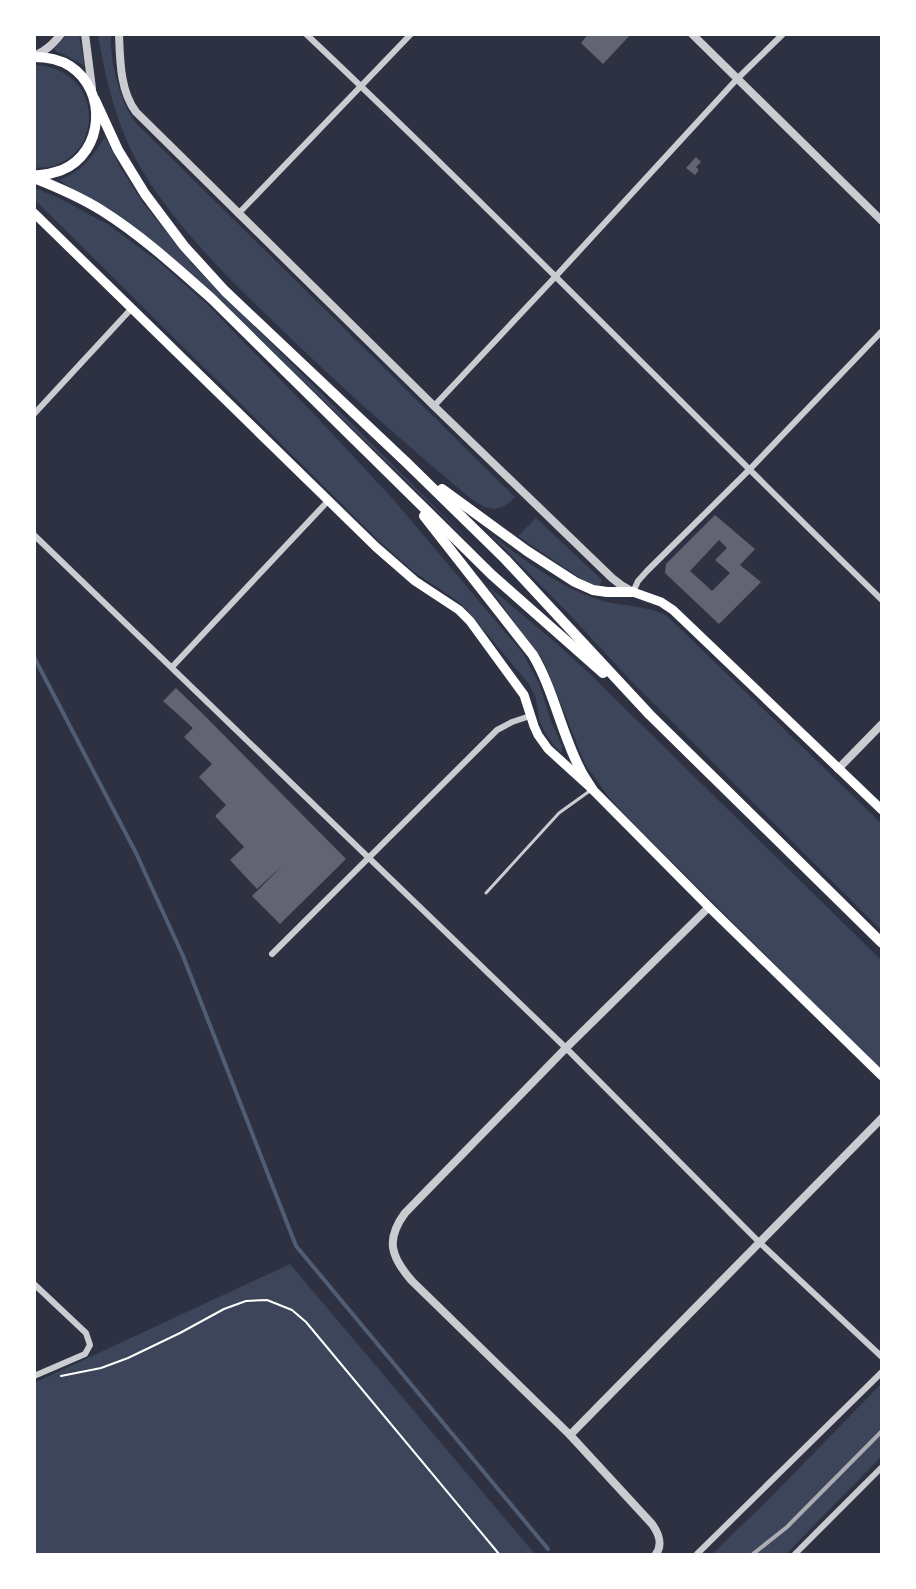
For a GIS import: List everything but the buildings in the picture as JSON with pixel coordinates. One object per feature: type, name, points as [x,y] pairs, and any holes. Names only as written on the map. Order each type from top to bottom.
[{"type":"highway","points":[[34,56],[58,60],[79,74],[87,84],[130,172],[163,219],[225,291],[407,463],[505,560],[650,715],[882,943]]},
{"type":"highway","points":[[34,177],[54,173],[80,158],[95,131],[97,116],[94,98]]},
{"type":"highway","points":[[34,177],[100,209],[169,261],[212,299],[492,575],[650,715]]},
{"type":"highway","points":[[407,463],[500,532],[575,582],[593,590],[633,592]]},
{"type":"highway","points":[[394,478],[534,655],[545,676],[577,763],[592,789]]},
{"type":"main road","points":[[34,213],[328,501],[403,571],[459,610],[470,621],[519,686],[538,735],[548,749],[592,789],[882,1076]]},
{"type":"main road","points":[[633,592],[661,602],[673,610],[882,810]]},
{"type":"street","points":[[34,56],[49,48],[61,34]]},
{"type":"street","points":[[85,34],[94,98]]},
{"type":"street","points":[[119,34],[125,87],[132,107],[434,406],[612,578],[633,592],[638,581],[647,571],[749,470],[882,331]]},
{"type":"street","points":[[306,34],[556,276],[882,600]]},
{"type":"street","points":[[238,214],[411,34]]},
{"type":"street","points":[[692,34],[882,221]]},
{"type":"street","points":[[434,406],[737,79],[783,34]]},
{"type":"street","points":[[34,414],[132,308]]},
{"type":"street","points":[[172,667],[328,501]]},
{"type":"street","points":[[34,535],[566,1048],[759,1242],[882,1357]]},
{"type":"street","points":[[272,954],[497,730],[530,716]]},
{"type":"street","points":[[838,769],[882,724]]},
{"type":"street","points":[[657,1554],[660,1540],[652,1524],[570,1436],[412,1281],[398,1261],[393,1247],[393,1235],[405,1213],[566,1048],[710,908]]},
{"type":"street","points":[[570,1436],[882,1118]]},
{"type":"street","points":[[34,1284],[86,1333],[90,1345],[85,1354],[34,1376]]},
{"type":"street","points":[[697,1554],[882,1372]]},
{"type":"street","points":[[795,1554],[882,1467]]},
{"type":"lane","points":[[486,892],[559,813],[592,789]]},
{"type":"path","points":[[54,1379],[63,1375],[101,1368],[128,1358],[180,1334],[224,1309],[246,1301],[267,1299],[292,1310],[306,1322],[499,1554]]},
{"type":"shaded area","points":[[67,35],[79,35],[85,66],[54,49]]},
{"type":"shaded area","points":[[98,35],[111,35],[117,82],[126,106],[138,125],[515,497],[496,509],[484,506],[465,494],[321,367],[201,249],[153,187],[131,150],[113,102]]},
{"type":"shaded area","points":[[35,65],[57,70],[74,80],[84,95],[89,112],[88,130],[81,146],[68,159],[47,167],[35,168]]},
{"type":"shaded area","points":[[105,137],[120,167],[143,203],[193,265],[495,567],[202,283],[149,239],[59,180],[86,163]]},
{"type":"shaded area","points":[[35,188],[109,225],[159,262],[207,304],[313,413],[393,499],[522,652],[539,683],[562,746],[562,753],[545,733],[539,720],[536,698],[528,683],[465,608],[414,572],[381,543],[35,200]]},
{"type":"shaded area","points":[[536,518],[602,580],[600,585],[587,583],[518,536]]},
{"type":"shaded area","points":[[488,532],[538,569],[566,586],[603,601],[657,611],[666,615],[881,823],[881,930],[631,681]]},
{"type":"shaded area","points":[[488,586],[589,673],[881,960],[881,1070],[607,795],[585,764],[544,662]]},
{"type":"shaded area","points":[[290,1264],[535,1554],[35,1554],[34,1383]]},
{"type":"shaded area","points":[[881,1384],[881,1457],[786,1554],[712,1554],[770,1498]]},
{"type":"waterway","points":[[34,657],[136,853],[183,956],[296,1246],[548,1549]]},
{"type":"railway","points":[[753,1554],[787,1527],[882,1431]]}]
